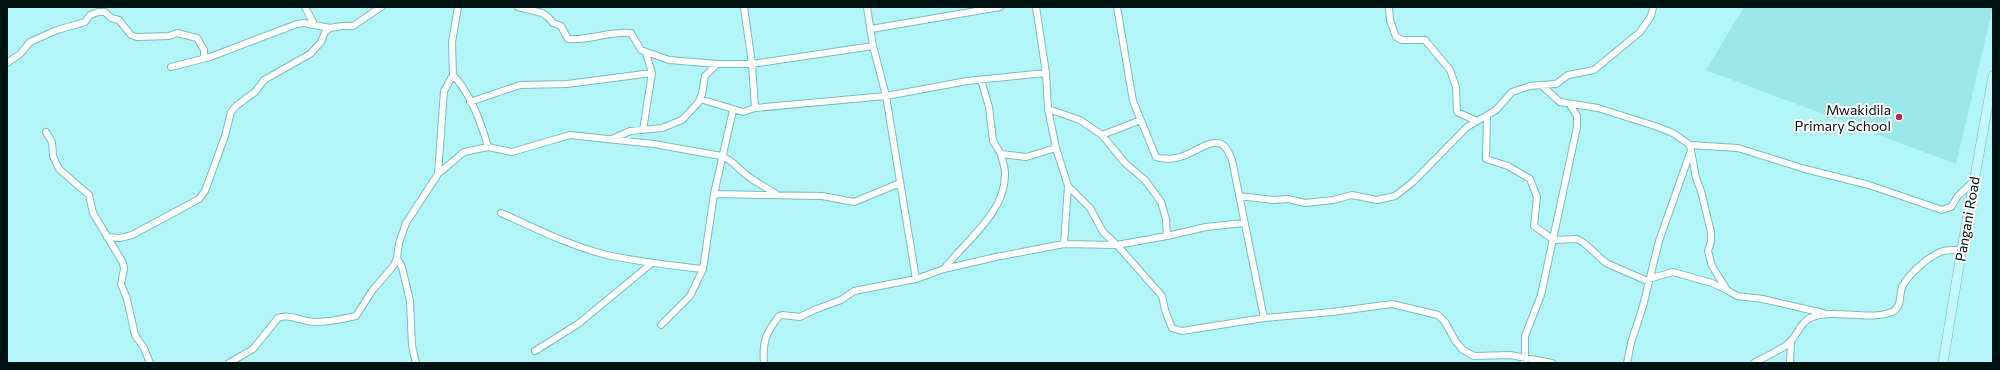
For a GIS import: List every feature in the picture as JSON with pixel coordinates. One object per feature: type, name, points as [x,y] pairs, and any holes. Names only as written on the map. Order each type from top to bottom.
[{"type":"main road","name":"Pangani Road","points":[[1944,363],[1961,250],[1993,76]]},
{"type":"street","points":[[305,7],[314,24]]},
{"type":"street","points":[[171,67],[231,50],[286,27],[304,22],[330,28],[353,26],[381,7]]},
{"type":"street","points":[[438,174],[444,91],[453,75],[452,42],[458,7]]},
{"type":"street","points":[[518,7],[542,13],[553,23],[561,26],[568,40],[577,40],[612,33],[631,33],[641,50],[669,60],[717,64],[752,64],[873,46]]},
{"type":"street","points":[[744,7],[752,64],[755,108]]},
{"type":"street","points":[[867,7],[873,46],[886,96],[916,279]]},
{"type":"street","points":[[871,29],[1000,7]]},
{"type":"street","points":[[1036,7],[1046,73],[1048,109],[1056,148],[1068,186],[1064,244]]},
{"type":"street","points":[[1117,7],[1133,101],[1152,151],[1156,157],[1163,160],[1183,156],[1207,145],[1217,143],[1224,146],[1232,160],[1264,318]]},
{"type":"street","points":[[1389,7],[1390,20],[1396,36],[1402,40],[1424,40],[1450,70],[1456,87],[1457,112],[1478,121]]},
{"type":"street","points":[[1239,196],[1305,203],[1333,200],[1352,195],[1377,200],[1395,196],[1413,182],[1457,136],[1487,116],[1512,92],[1530,86],[1556,84],[1568,75],[1594,70],[1640,32],[1652,16],[1653,7]]},
{"type":"street","points":[[7,63],[20,54],[30,42],[56,30],[85,22],[90,15],[98,12],[105,12],[111,18],[119,20],[131,35],[138,37],[168,36],[177,33],[197,38],[204,50],[204,58]]},
{"type":"street","points":[[107,237],[120,238],[132,235],[199,199],[205,191],[231,112],[255,92],[264,80],[310,54],[321,42],[325,32],[330,28]]},
{"type":"street","points":[[643,130],[652,73],[646,53]]},
{"type":"street","points":[[611,139],[630,131],[662,128],[682,120],[700,99],[705,76],[717,64]]},
{"type":"street","points":[[470,102],[520,85],[567,84],[652,73]]},
{"type":"street","points":[[700,99],[743,112],[755,108],[886,96],[981,80],[1046,73]]},
{"type":"street","points":[[453,75],[462,84],[483,130],[488,147]]},
{"type":"street","points":[[944,269],[985,223],[1002,191],[1005,173],[1001,154],[993,141],[989,107],[981,80]]},
{"type":"street","points":[[1541,86],[1560,102],[1570,105],[1598,108],[1655,126],[1673,133],[1691,148],[1738,148],[1812,171],[1869,185],[1942,210],[1951,207],[1958,196],[1974,181]]},
{"type":"street","points":[[1524,360],[1525,336],[1541,295],[1577,127],[1577,116],[1570,105]]},
{"type":"street","points":[[1048,109],[1080,120],[1102,135],[1125,163],[1145,180],[1161,202],[1166,219],[1167,236]]},
{"type":"street","points":[[661,325],[690,296],[703,269],[721,156],[733,110]]},
{"type":"street","points":[[1487,116],[1486,159],[1491,162],[1508,166],[1530,179],[1536,197],[1534,226],[1554,240],[1577,239],[1584,243],[1606,263],[1645,280],[1673,272],[1712,282],[1738,296],[1763,299],[1824,314],[1862,315],[1893,312],[1898,308],[1902,289],[1905,284],[1922,265],[1933,256],[1944,251],[1961,250]]},
{"type":"street","points":[[1102,135],[1141,120]]},
{"type":"street","points":[[46,132],[52,142],[53,156],[59,169],[89,195],[93,213],[123,263],[124,269],[121,284],[127,299],[135,335],[144,348],[150,363]]},
{"type":"street","points":[[229,363],[253,349],[278,318],[282,316],[294,317],[302,321],[317,322],[356,316],[372,291],[394,265],[397,258],[399,243],[406,223],[438,174],[464,152],[488,147],[512,152],[570,135],[654,144],[726,157],[745,174],[777,195]]},
{"type":"street","points":[[1001,154],[1026,157],[1056,148]]},
{"type":"street","points":[[1627,363],[1631,343],[1650,279],[1659,241],[1691,148]]},
{"type":"street","points":[[1691,148],[1696,178],[1701,191],[1711,232],[1711,242],[1708,251],[1712,266],[1727,290]]},
{"type":"street","points":[[714,194],[822,196],[854,202],[900,183]]},
{"type":"street","points":[[1068,186],[1090,208],[1103,232],[1117,245],[1162,296],[1165,310],[1172,328],[1188,331],[1264,318],[1332,312],[1392,304],[1438,315],[1445,322],[1456,342],[1463,350],[1474,356],[1499,354],[1524,360],[1552,363]]},
{"type":"street","points":[[502,213],[553,236],[603,254],[652,263],[703,269]]},
{"type":"street","points":[[764,363],[764,340],[768,330],[779,316],[800,317],[841,300],[854,291],[916,279],[944,269],[1064,244],[1117,245],[1206,227],[1244,223]]},
{"type":"street","points":[[397,258],[402,267],[410,301],[412,346],[416,363]]},
{"type":"street","points":[[535,351],[578,324],[652,263]]},
{"type":"street","points":[[1754,363],[1791,341],[1801,326],[1811,317],[1824,314]]},
{"type":"street","points":[[1790,363],[1791,341]]},
{"type":"shaded area","name":"Mwakidila Primary School","points":[[1744,7],[1993,7],[1956,164],[1706,70]]},
{"type":"place","name":"Mwakidila Primary School","points":[[1899,117]]}]
